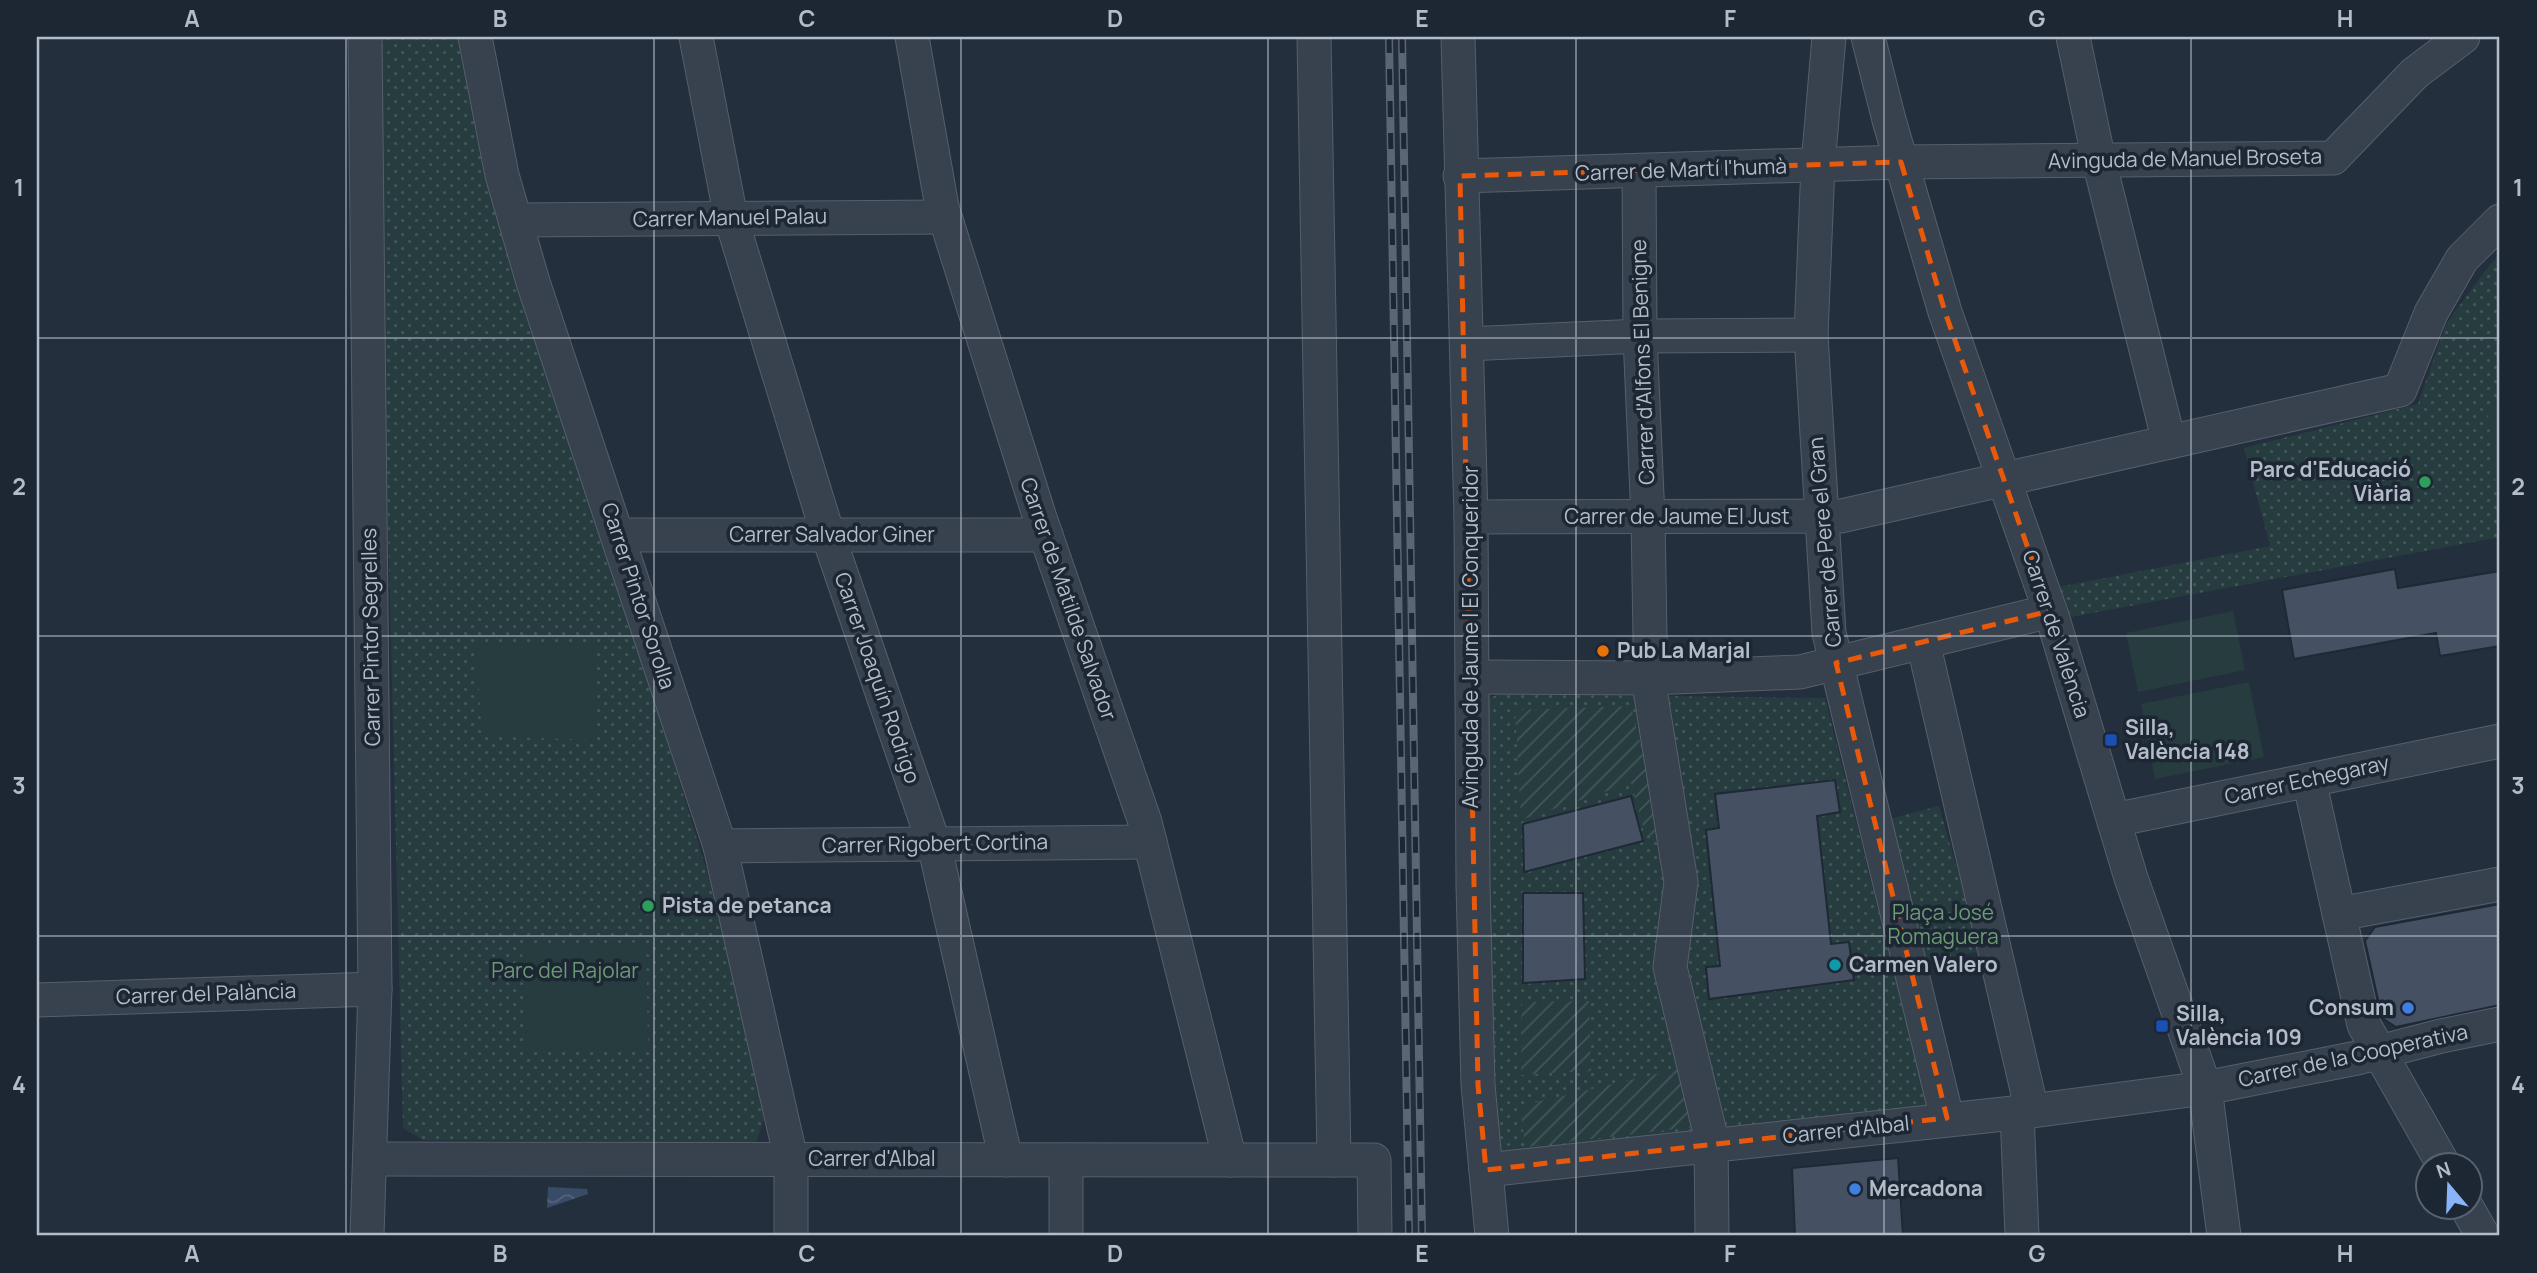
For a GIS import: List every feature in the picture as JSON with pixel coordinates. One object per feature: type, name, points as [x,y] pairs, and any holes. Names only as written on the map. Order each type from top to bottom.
[{"type":"street","name":"Carrer Pintor Segrelles","points":[[365,37],[375,989],[367,1236]]},
{"type":"street","name":"Carrer Pintor Sorolla","points":[[475,37],[502,175],[515,220],[720,846],[791,1159],[791,1236]]},
{"type":"street","name":"Carrer Joaquín Rodrigo","points":[[696,37],[731,218],[828,535],[934,844],[1006,1160]]},
{"type":"street","name":"Carrer de Matilde Salvador","points":[[912,37],[944,217],[1046,534],[1150,842],[1230,1160]]},
{"type":"street","points":[[1314,37],[1334,1160]]},
{"type":"street","name":"Avinguda de Jaume I El Conqueridor","points":[[1458,37],[1471,517],[1478,1085],[1492,1236]]},
{"type":"street","name":"Carrer de Pere el Gran","points":[[1829,37],[1818,165],[1811,335],[1829,633],[1947,1118]]},
{"type":"street","name":"Carrer de València","points":[[1868,37],[1945,312],[2050,611],[2153,944],[2205,1088],[2224,1236]]},
{"type":"street","points":[[2073,37],[2099,160],[2169,442]]},
{"type":"street","name":"Avinguda de Manuel Broseta","points":[[1901,162],[2333,158],[2415,73],[2463,37]]},
{"type":"street","name":"Carrer de Martí l'humà","points":[[1460,176],[1901,162]]},
{"type":"street","name":"Carrer d'Alfons El Benigne","points":[[1639,172],[1640,337],[1648,518],[1651,687],[1681,882],[1670,967],[1712,1145],[1712,1236]]},
{"type":"street","name":"Carrer Manuel Palau","points":[[515,220],[944,217]]},
{"type":"street","name":"Carrer de Jaume El Just","points":[[1471,517],[1842,516],[2400,390],[2431,313],[2462,259],[2500,221]]},
{"type":"street","points":[[1467,344],[1640,337],[1811,335]]},
{"type":"street","name":"Carrer Salvador Giner","points":[[618,535],[1046,534]]},
{"type":"street","points":[[1472,677],[1651,687],[1800,672],[2050,611]]},
{"type":"street","points":[[1923,642],[2024,1111],[2022,1236]]},
{"type":"street","name":"Carrer Echegaray","points":[[2114,820],[2500,741]]},
{"type":"street","points":[[2309,780],[2364,1026],[2435,1150]]},
{"type":"street","name":"Carrer Rigobert Cortina","points":[[720,846],[1150,842]]},
{"type":"street","points":[[2339,914],[2500,884]]},
{"type":"street","name":"Carrer del Palància","points":[[37,1000],[375,989]]},
{"type":"street","name":"Carrer de la Cooperativa","points":[[2205,1088],[2357,1058],[2500,1024]]},
{"type":"street","name":"Carrer d'Albal","points":[[1486,1170],[2024,1111],[2205,1088]]},
{"type":"street","name":"Carrer d'Albal","points":[[371,1159],[1374,1160],[1375,1236]]},
{"type":"street","points":[[1066,1160],[1066,1236]]},
{"type":"street","points":[[2474,1220],[2483,1236]]},
{"type":"highlighted area","points":[[1901,162],[1945,312],[2050,611],[1836,663],[1947,1118],[1486,1170],[1478,1085],[1460,176]]},
{"type":"green space","name":"Parc del Rajolar","points":[[376,37],[465,37],[499,222],[579,474],[641,657],[728,940],[764,1120],[756,1143],[423,1140],[403,1128]]},
{"type":"green space","points":[[2500,254],[2500,537],[2071,617],[2059,587],[2270,546],[2244,448],[2418,404],[2446,324]]},
{"type":"green space","points":[[2500,401],[2500,524],[2487,405]]},
{"type":"green space","points":[[2233,611],[2245,670],[2138,692],[2126,633]]},
{"type":"green space","points":[[593,645],[597,740],[482,736],[476,646]]},
{"type":"green space","points":[[2249,682],[2264,757],[2155,779],[2141,704]]},
{"type":"green space","points":[[1500,694],[1825,698],[1930,1118],[1495,1161],[1483,700]]},
{"type":"green space","points":[[1631,706],[1662,833],[1646,836],[1631,783],[1521,820],[1515,710]]},
{"type":"green space","name":"Plaça José Romaguera","points":[[1939,806],[1980,951],[1923,963],[1889,819]]},
{"type":"green space","points":[[646,942],[648,1050],[526,1049],[522,947]]},
{"type":"green space","points":[[1589,1001],[1591,1071],[1521,1075],[1522,1002]]},
{"type":"green space","points":[[1686,1067],[1701,1126],[1525,1147],[1520,1106]]},
{"type":"water","points":[[548,1187],[587,1189],[588,1194],[547,1208]]},
{"type":"building","points":[[2395,569],[2398,588],[2500,571],[2500,646],[2440,656],[2436,633],[2294,659],[2282,590]]},
{"type":"building","points":[[1835,780],[1840,812],[1817,816],[1831,944],[1849,942],[1854,980],[1709,999],[1706,967],[1720,966],[1706,830],[1719,828],[1715,794]]},
{"type":"building","points":[[1631,796],[1643,841],[1524,872],[1523,824]]},
{"type":"building","points":[[1523,893],[1583,893],[1585,979],[1523,983]]},
{"type":"building","points":[[2500,904],[2500,1005],[2396,1027],[2382,1018],[2365,941],[2375,927]]},
{"type":"building","points":[[1898,1158],[1903,1236],[1795,1236],[1792,1168]]},
{"type":"railway","points":[[1389,37],[1409,1236]]},
{"type":"railway","points":[[1402,37],[1422,1236]]},
{"type":"place","name":"Parc d'Educació Viària","points":[[2425,482]]},
{"type":"place","name":"Pub La Marjal","points":[[1603,651]]},
{"type":"place","name":"Silla, València 148","points":[[2111,740]]},
{"type":"place","name":"Pista de petanca","points":[[648,906]]},
{"type":"place","name":"Carmen Valero","points":[[1835,965]]},
{"type":"place","name":"Consum","points":[[2408,1008]]},
{"type":"place","name":"Silla, València 109","points":[[2162,1026]]},
{"type":"place","name":"Mercadona","points":[[1855,1189]]}]
